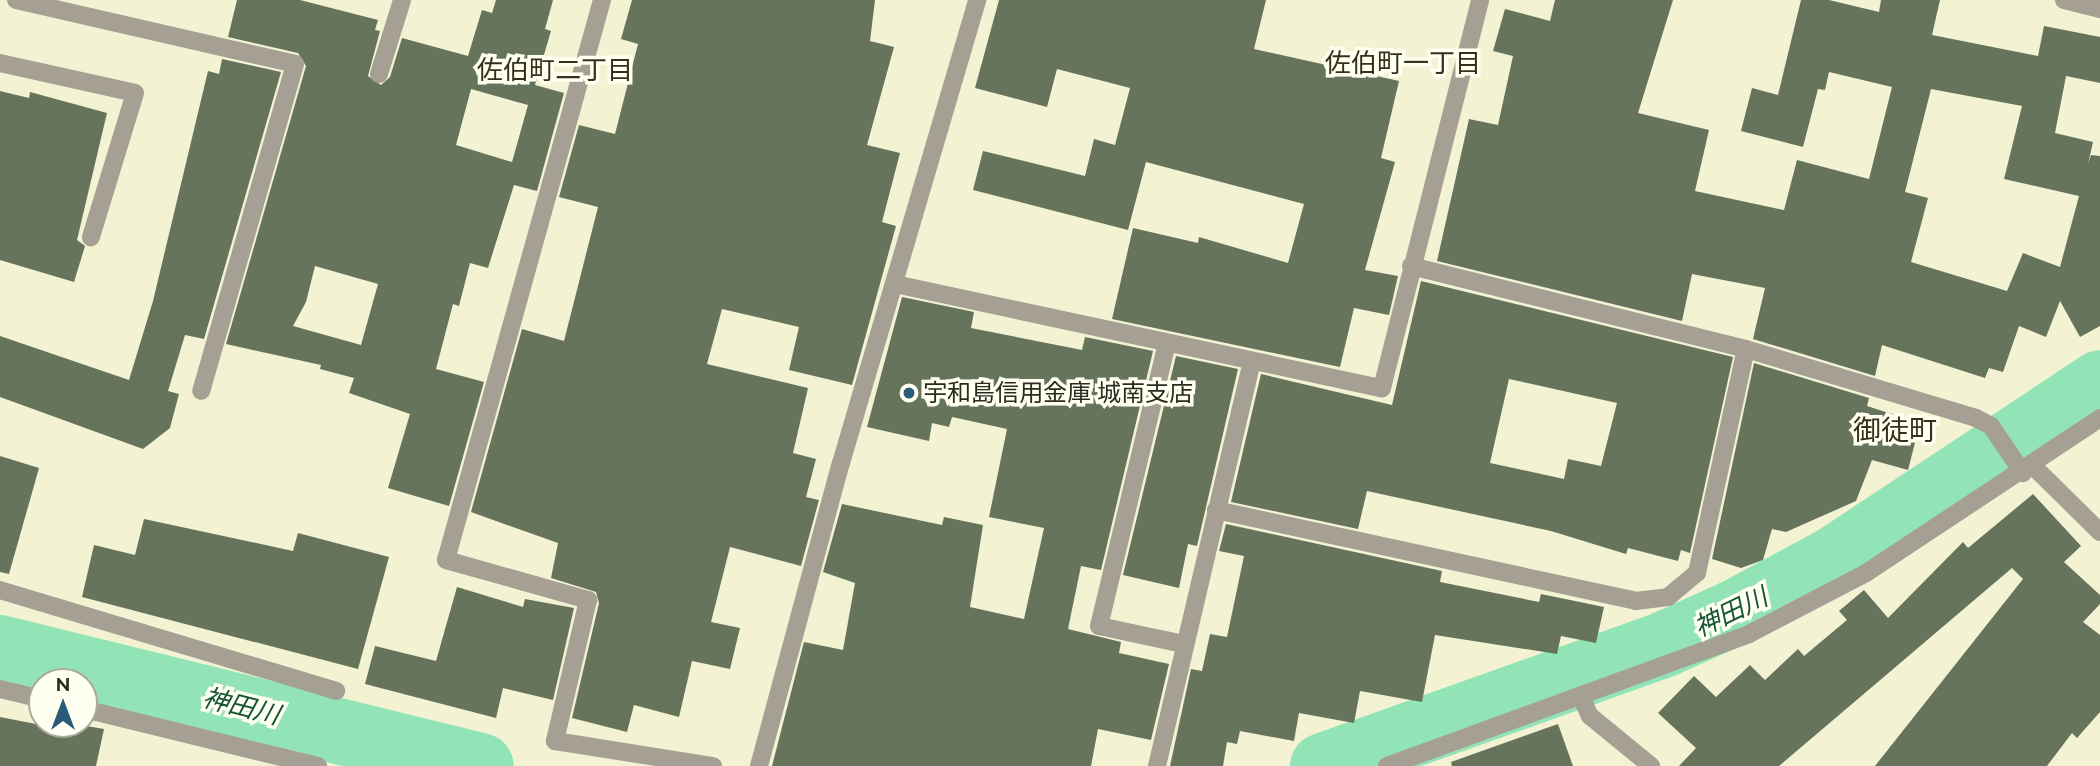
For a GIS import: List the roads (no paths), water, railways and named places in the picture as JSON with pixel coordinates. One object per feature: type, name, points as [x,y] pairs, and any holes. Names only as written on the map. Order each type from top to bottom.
[{"type":"street","points":[[16,0],[295,64],[201,391]]},
{"type":"street","points":[[379,74],[402,0]]},
{"type":"street","points":[[602,0],[446,560],[588,600],[555,741],[713,766]]},
{"type":"street","points":[[759,766],[841,463],[977,0]]},
{"type":"street","points":[[895,285],[1382,388],[1480,0]]},
{"type":"street","points":[[2064,0],[2100,9]]},
{"type":"street","points":[[0,62],[135,93],[91,237]]},
{"type":"street","points":[[1411,266],[1746,349],[1976,418],[1991,426],[2024,468],[2100,532]]},
{"type":"street","points":[[1167,343],[1099,625],[1184,644]]},
{"type":"street","points":[[1216,510],[1636,601],[1668,597],[1697,573],[1746,349]]},
{"type":"street","points":[[1157,766],[1252,361]]},
{"type":"street","points":[[1387,766],[1749,634],[1866,573],[2100,418]]},
{"type":"street","points":[[0,590],[336,691]]},
{"type":"street","points":[[0,688],[28,695]]},
{"type":"street","points":[[1580,697],[1590,716],[1651,766]]},
{"type":"street","points":[[98,712],[318,766]]},
{"type":"waterway","name":"神田川","points":[[1323,766],[1665,644],[1734,613],[1833,560],[2100,383]]},
{"type":"waterway","name":"神田川","points":[[0,648],[481,766]]},
{"type":"place","name":"宇和島信用金庫 城南支店","points":[[909,393]]},
{"type":"district","name":"佐伯町一丁目","points":[[1403,64]]},
{"type":"district","name":"佐伯町二丁目","points":[[555,71]]},
{"type":"district","name":"御徒町","points":[[1895,431]]}]
